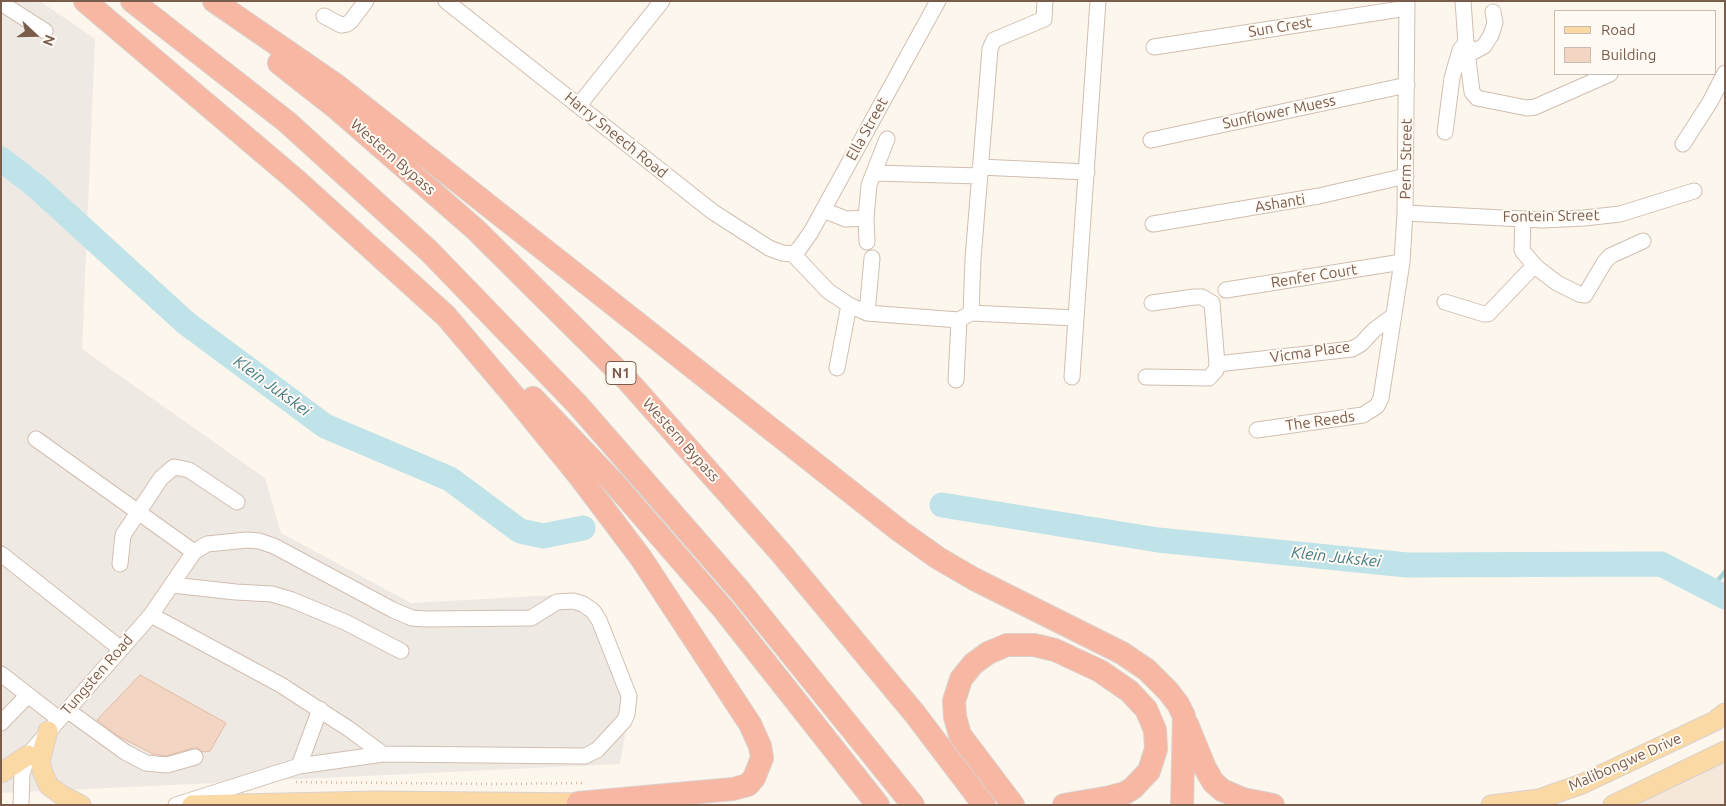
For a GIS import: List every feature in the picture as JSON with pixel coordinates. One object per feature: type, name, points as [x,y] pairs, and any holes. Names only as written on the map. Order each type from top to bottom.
[{"type":"highway","points":[[85,1],[297,181],[518,382],[614,483],[724,610],[878,805]]},
{"type":"highway","points":[[132,1],[287,122],[429,251],[570,397],[741,592],[914,805]]},
{"type":"highway","name":"Western Bypass","points":[[198,1],[335,107],[476,229],[629,382],[781,553],[915,714],[984,805]]},
{"type":"highway","points":[[214,1],[336,85],[900,531],[938,558],[974,579],[1050,615],[1122,653],[1147,670],[1178,704],[1205,768],[1213,782],[1222,790],[1243,800],[1273,805]]},
{"type":"highway","points":[[446,316],[568,462],[641,558],[750,724],[760,746],[762,758],[754,778],[748,785],[733,790],[581,793]]},
{"type":"highway","points":[[1012,805],[960,735],[954,717],[954,700],[961,679],[973,664],[988,653],[1007,645],[1034,645],[1054,650],[1100,671],[1129,691],[1146,709],[1155,730],[1156,749],[1148,770],[1133,788],[1125,793],[1110,797],[1064,805]]},
{"type":"highway","points":[[1182,805],[1184,716]]},
{"type":"main road","name":"Malibongwe Drive","points":[[1491,805],[1540,802],[1715,721],[1725,714]]},
{"type":"main road","points":[[58,720],[40,761],[42,773],[49,786],[81,805]]},
{"type":"main road","points":[[1613,805],[1725,751]]},
{"type":"main road","points":[[1,773],[28,755]]},
{"type":"main road","points":[[1629,805],[1646,790]]},
{"type":"main road","points":[[192,805],[358,803],[581,793],[635,805]]},
{"type":"street","points":[[324,16],[341,25],[347,24],[366,1]]},
{"type":"street","name":"Harry Sneech Road","points":[[446,1],[720,217],[768,248],[782,253],[793,254]]},
{"type":"street","points":[[579,105],[662,1]]},
{"type":"street","name":"Ella Street","points":[[793,254],[800,249],[823,210],[938,1]]},
{"type":"street","points":[[956,380],[973,259],[992,43],[994,40],[1044,20],[1045,1]]},
{"type":"street","points":[[1072,377],[1098,1]]},
{"type":"street","points":[[1463,1],[1472,92],[1476,98],[1530,108],[1608,75]]},
{"type":"street","points":[[1,3],[45,32]]},
{"type":"street","name":"Sun Crest","points":[[1154,46],[1407,5]]},
{"type":"street","name":"Perm Street","points":[[1393,316],[1402,262],[1405,213],[1407,5]]},
{"type":"street","points":[[1466,43],[1471,50],[1475,51],[1484,46],[1491,36],[1495,24],[1493,12]]},
{"type":"street","points":[[1445,132],[1452,78],[1460,50],[1466,43]]},
{"type":"street","points":[[1683,144],[1710,102],[1725,73]]},
{"type":"street","name":"Sunflower Muess","points":[[1151,140],[1407,86]]},
{"type":"street","points":[[867,242],[866,218],[870,184],[887,140]]},
{"type":"street","points":[[874,173],[1087,172]]},
{"type":"street","name":"Ashanti","points":[[1153,224],[1319,196],[1406,176]]},
{"type":"street","name":"Fontein Street","points":[[1405,213],[1523,219],[1584,218],[1620,214],[1694,191]]},
{"type":"street","points":[[823,210],[846,219],[866,218]]},
{"type":"street","points":[[1523,219],[1522,250],[1536,267],[1557,283],[1579,294],[1585,295],[1610,256],[1643,241]]},
{"type":"street","points":[[793,254],[828,291],[849,305],[868,314],[1076,318]]},
{"type":"street","points":[[868,314],[872,258]]},
{"type":"street","name":"Renfer Court","points":[[1226,290],[1402,262]]},
{"type":"street","points":[[1445,302],[1488,314],[1530,270],[1536,267]]},
{"type":"street","points":[[1146,377],[1209,378],[1216,370],[1217,364],[1212,303],[1202,297],[1194,297],[1152,303]]},
{"type":"street","points":[[836,368],[849,305]]},
{"type":"street","name":"Vicma Place","points":[[1217,364],[1352,349],[1393,316]]},
{"type":"street","name":"The Reeds","points":[[1258,430],[1363,415],[1377,406],[1382,398],[1393,316]]},
{"type":"street","points":[[36,439],[194,552],[207,544],[247,540],[259,541],[274,546],[393,610],[412,618],[426,620],[532,618],[557,602],[573,601],[588,608],[599,620],[625,685],[629,703],[624,721],[597,750],[585,756],[383,754],[299,766],[176,805]]},
{"type":"street","points":[[120,564],[123,535],[161,478],[174,467],[189,470],[237,502]]},
{"type":"street","name":"Tungsten Road","points":[[21,805],[22,774],[28,755],[150,615],[194,552]]},
{"type":"street","points":[[1,554],[121,649]]},
{"type":"street","points":[[172,585],[272,594],[292,600],[345,622],[401,651]]},
{"type":"street","points":[[150,615],[281,685],[320,709],[383,754]]},
{"type":"street","points":[[1,674],[58,720],[146,763],[167,765],[196,757]]},
{"type":"street","points":[[1,723],[28,695]]},
{"type":"street","points":[[299,766],[320,709]]},
{"type":"path","points":[[289,782],[497,784],[581,793]]},
{"type":"shaded area","points":[[1,1],[40,1],[95,39],[82,349],[265,478],[281,533],[411,603],[572,594],[593,616],[630,706],[620,764],[1,793]]},
{"type":"shaded area","points":[[1725,751],[1725,805],[1605,805]]},
{"type":"building","points":[[140,675],[226,723],[210,751],[203,752],[198,748],[193,748],[166,756],[153,754],[118,736],[97,720]]},
{"type":"waterway","name":"Klein Jukskei","points":[[1,159],[37,187],[186,323],[325,426],[450,479],[520,531],[543,536],[583,528]]},
{"type":"waterway","name":"Klein Jukskei","points":[[942,505],[1158,540],[1407,565],[1661,564],[1725,597]]},
{"type":"waterway","points":[[1710,590],[1725,572]]}]
